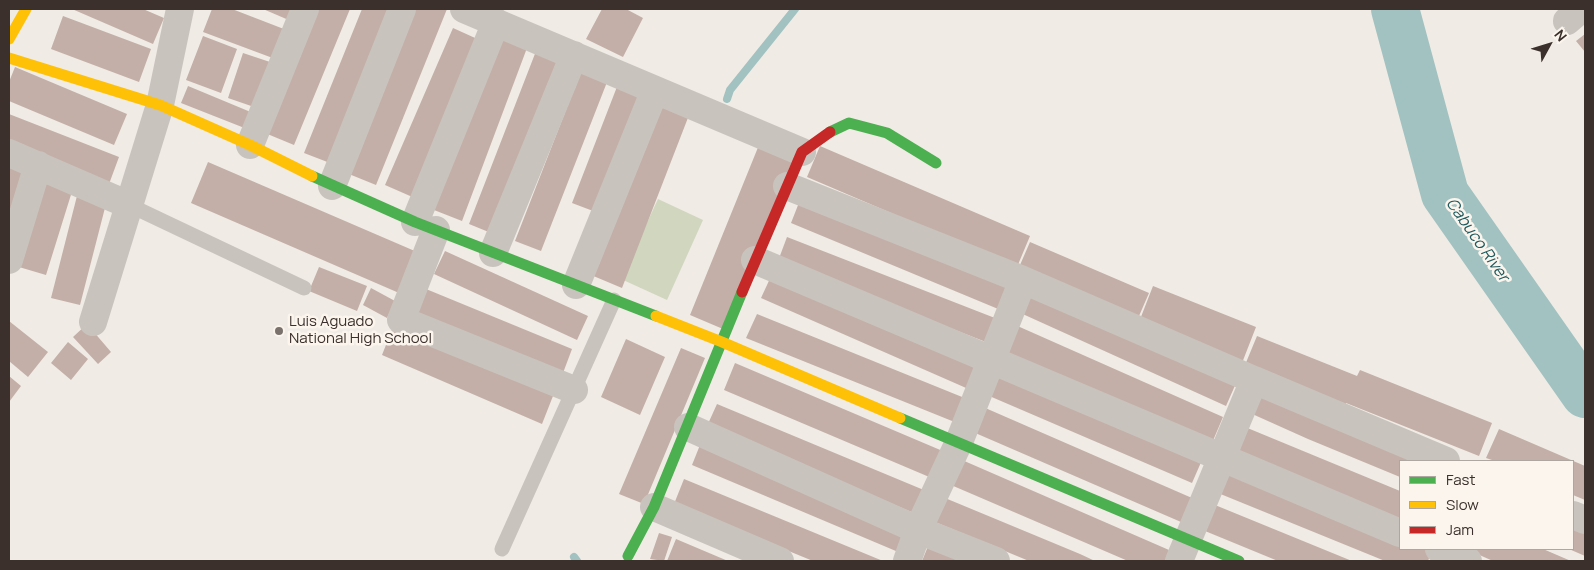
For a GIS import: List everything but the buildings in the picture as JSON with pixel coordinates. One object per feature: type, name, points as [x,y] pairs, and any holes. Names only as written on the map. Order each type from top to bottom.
[{"type":"street","points":[[9,39],[26,9]]},
{"type":"street","points":[[250,146],[305,9]]},
{"type":"street","points":[[332,186],[402,9]]},
{"type":"street","points":[[464,9],[802,152]]},
{"type":"street","points":[[93,322],[160,105],[175,10]]},
{"type":"street","points":[[496,22],[425,226],[401,320],[574,390]]},
{"type":"street","points":[[493,253],[574,55]]},
{"type":"street","points":[[9,58],[160,105],[332,186],[425,226],[722,342],[959,442],[1183,551],[1238,561]]},
{"type":"street","points":[[576,285],[656,90]]},
{"type":"street","points":[[628,556],[654,507],[755,260],[802,152],[827,133],[849,123],[887,133],[936,163]]},
{"type":"street","points":[[9,153],[129,205]]},
{"type":"street","points":[[9,260],[38,165]]},
{"type":"street","points":[[787,186],[1023,280],[1444,460]]},
{"type":"street","points":[[755,260],[1399,532]]},
{"type":"street","points":[[907,561],[918,530],[959,442],[1023,280]]},
{"type":"street","points":[[1183,551],[1254,380]]},
{"type":"street","points":[[688,427],[918,530],[996,561]]},
{"type":"street","points":[[654,507],[780,561]]},
{"type":"street","points":[[1442,550],[1468,561]]},
{"type":"lane","points":[[129,205],[304,288]]},
{"type":"lane","points":[[502,549],[614,300]]},
{"type":"green space","points":[[658,199],[703,220],[667,300],[621,279]]},
{"type":"waterway","points":[[727,99],[730,90],[795,9]]},
{"type":"waterway","name":"Cabuco River","points":[[1395,9],[1445,194],[1585,394]]},
{"type":"waterway","points":[[574,557],[577,561]]},
{"type":"traffic: fast","points":[[830,132],[849,123],[887,133],[936,163]]},
{"type":"traffic: fast","points":[[312,176],[415,222],[656,316]]},
{"type":"traffic: fast","points":[[628,556],[654,507],[742,292]]},
{"type":"traffic: fast","points":[[900,418],[1239,561]]},
{"type":"traffic: slow","points":[[9,39],[26,9]]},
{"type":"traffic: slow","points":[[9,58],[160,105],[250,145],[312,176]]},
{"type":"traffic: slow","points":[[656,316],[900,418]]},
{"type":"traffic: jam","points":[[742,292],[802,152],[830,132]]},
{"type":"place","name":"Luis Aguado National High School","points":[[279,331]]}]
